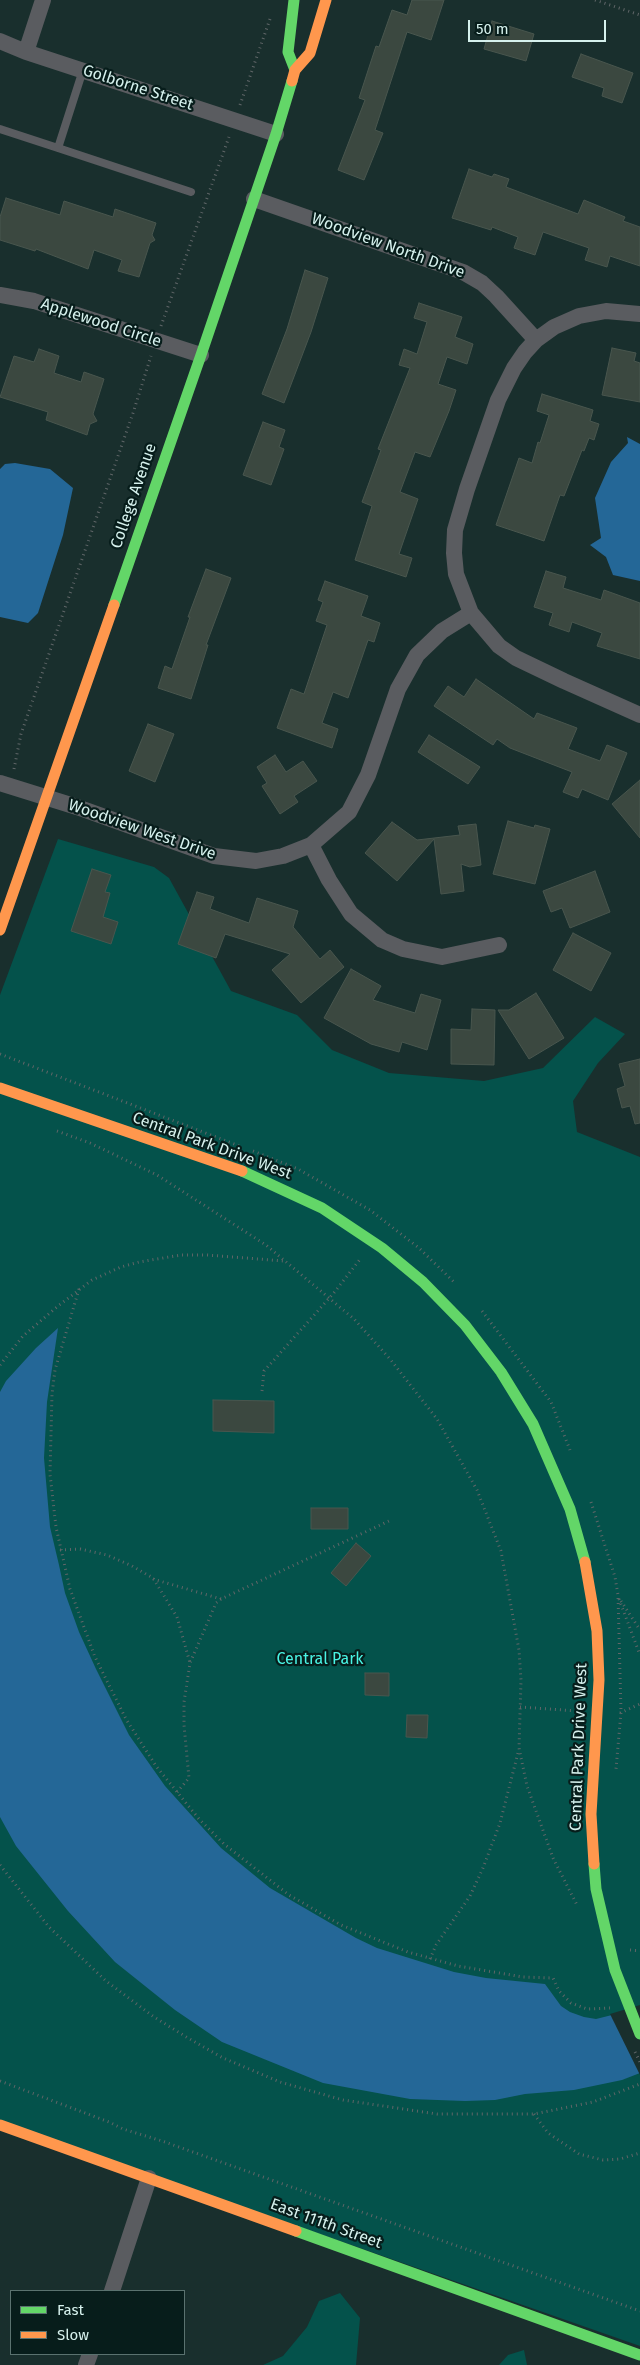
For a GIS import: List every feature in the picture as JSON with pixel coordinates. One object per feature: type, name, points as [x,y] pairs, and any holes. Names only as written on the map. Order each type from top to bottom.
[{"type":"main road","points":[[294,0],[288,52],[296,70]]},
{"type":"main road","name":"College Avenue","points":[[0,930],[200,356],[296,70],[310,53],[326,0]]},
{"type":"main road","name":"Central Park Drive West","points":[[0,1088],[261,1178],[322,1208],[374,1242],[400,1262],[444,1303],[494,1362],[533,1424],[550,1459],[570,1509],[587,1571],[597,1637],[600,1703],[591,1827],[596,1890],[611,1957],[622,1992],[640,2034]]},
{"type":"main road","name":"East 111th Street","points":[[0,2125],[640,2356]]},
{"type":"street","points":[[26,52],[43,0]]},
{"type":"street","name":"Golborne Street","points":[[0,41],[26,52],[276,134]]},
{"type":"street","name":"Woodview North Drive","points":[[254,198],[463,272],[496,296],[536,340]]},
{"type":"street","name":"Applewood Circle","points":[[0,294],[34,301],[200,356]]},
{"type":"street","points":[[640,314],[625,311],[594,312],[554,326],[536,340],[505,383],[467,489],[455,530],[456,574],[471,613],[499,646],[516,658],[640,715]]},
{"type":"street","name":"Woodview West Drive","points":[[46,797],[214,856],[256,861],[282,856],[311,845],[349,812],[358,797],[398,689],[417,655],[442,631],[471,613]]},
{"type":"street","points":[[4,785],[46,797]]},
{"type":"street","points":[[311,845],[329,880],[351,914],[382,940],[403,949],[442,957],[499,945]]},
{"type":"street","points":[[112,2290],[149,2178]]},
{"type":"lane","points":[[58,148],[83,70]]},
{"type":"lane","points":[[0,128],[191,192]]},
{"type":"path","points":[[594,0],[640,16]]},
{"type":"path","points":[[239,107],[271,18]]},
{"type":"path","points":[[161,325],[231,130]]},
{"type":"path","points":[[4,785],[133,413],[152,352]]},
{"type":"path","points":[[0,1054],[243,1148]]},
{"type":"path","points":[[54,1130],[90,1143],[157,1175],[266,1245],[330,1298],[361,1326],[425,1402],[448,1435],[478,1490],[501,1551],[519,1650],[521,1689],[519,1748],[500,1823],[483,1868],[470,1896],[436,1945],[430,1959]]},
{"type":"path","points":[[252,1151],[298,1169],[325,1183],[388,1224],[419,1248],[457,1285]]},
{"type":"path","points":[[262,1391],[264,1371],[330,1298],[388,1224]]},
{"type":"path","points":[[0,1364],[23,1336],[79,1289],[92,1280],[121,1267],[160,1257],[207,1254],[286,1261]]},
{"type":"path","points":[[79,1289],[55,1370],[52,1394],[50,1474],[60,1550],[82,1626],[99,1666],[141,1744],[199,1819],[224,1844],[289,1895],[364,1936],[430,1959],[489,1972],[553,1978],[558,1991],[571,2003],[587,2009],[607,2009]]},
{"type":"path","points":[[477,1306],[490,1320],[551,1402],[573,1457]]},
{"type":"path","points":[[587,1493],[615,1577],[618,1596],[621,1712],[615,1777]]},
{"type":"path","points":[[177,1792],[189,1778],[184,1725],[184,1702],[190,1664],[213,1610],[221,1599],[389,1521]]},
{"type":"path","points":[[60,1550],[80,1549],[107,1555],[153,1578],[221,1599]]},
{"type":"path","points":[[153,1578],[177,1617],[190,1664]]},
{"type":"path","points":[[618,1596],[640,1630]]},
{"type":"path","points":[[618,1596],[640,1655]]},
{"type":"path","points":[[519,1748],[536,1814],[553,1858],[579,1908]]},
{"type":"path","points":[[0,1865],[48,1927],[90,1967],[154,2017],[223,2058],[280,2082],[343,2100],[438,2114],[534,2114],[593,2102],[640,2084]]},
{"type":"path","points":[[0,2081],[123,2129],[162,2141],[640,2312]]},
{"type":"path","points":[[534,2114],[548,2133],[579,2154],[603,2160],[628,2158],[640,2153]]},
{"type":"green space","name":"Central Park","points":[[58,839],[154,867],[169,878],[231,991],[297,1015],[332,1050],[389,1073],[484,1081],[543,1068],[595,1017],[625,1034],[598,1063],[573,1101],[577,1132],[640,1157],[640,2346],[0,2122],[0,995]]},
{"type":"green space","points":[[340,2293],[360,2318],[356,2365],[263,2365],[283,2356],[307,2327],[319,2301]]},
{"type":"green space","points":[[524,2350],[527,2365],[499,2365],[508,2355]]},
{"type":"water","points":[[627,437],[640,444],[640,581],[613,575],[606,557],[590,545],[601,538],[595,498],[611,462],[628,443]]},
{"type":"water","points":[[15,463],[50,469],[73,488],[63,535],[38,613],[28,623],[0,617],[0,469],[5,464]]},
{"type":"water","points":[[58,1328],[47,1402],[44,1458],[50,1527],[65,1593],[79,1632],[129,1735],[165,1786],[221,1848],[270,1888],[356,1938],[377,1948],[454,1972],[486,1978],[545,1984],[561,2006],[570,2012],[584,2017],[596,2019],[640,2008],[640,2073],[622,2080],[574,2090],[525,2094],[495,2100],[465,2101],[410,2099],[323,2083],[222,2042],[175,2010],[115,1962],[68,1911],[16,1846],[0,1817],[0,1392],[6,1381],[36,1348]]},
{"type":"pier","points":[[640,2005],[640,2075],[610,2014]]},
{"type":"building","points":[[412,0],[444,0],[431,40],[407,32],[375,130],[383,133],[364,180],[338,170],[365,100],[359,98],[376,46],[379,47],[392,10],[407,15]]},
{"type":"building","points":[[492,21],[534,34],[526,61],[484,49]]},
{"type":"building","points":[[581,54],[633,73],[622,103],[602,96],[604,88],[572,77]]},
{"type":"building","points":[[469,169],[492,177],[494,174],[509,179],[506,187],[578,214],[584,200],[625,217],[623,221],[640,227],[640,266],[610,256],[607,267],[585,260],[589,248],[543,232],[535,255],[514,248],[518,237],[492,227],[491,230],[452,218]]},
{"type":"building","points":[[6,198],[60,215],[64,201],[113,217],[115,209],[156,223],[152,235],[155,240],[150,243],[139,277],[118,271],[122,260],[94,250],[88,269],[36,249],[35,251],[0,240],[0,217]]},
{"type":"building","points":[[305,270],[328,278],[311,332],[284,403],[262,394],[287,329]]},
{"type":"building","points":[[419,303],[462,317],[455,337],[473,344],[467,364],[447,357],[438,384],[456,390],[449,411],[430,457],[415,452],[400,492],[418,499],[399,554],[412,558],[406,577],[355,560],[372,506],[362,502],[381,450],[378,449],[410,368],[399,365],[404,349],[417,354],[427,322],[414,318]]},
{"type":"building","points":[[612,348],[636,353],[634,361],[640,363],[640,402],[602,395]]},
{"type":"building","points":[[39,349],[59,356],[54,373],[81,382],[84,372],[104,379],[93,414],[97,421],[90,424],[87,435],[46,420],[48,412],[0,397],[14,356],[34,362]]},
{"type":"building","points":[[542,394],[593,410],[590,421],[599,424],[594,440],[589,438],[584,451],[582,450],[564,496],[560,495],[544,541],[496,525],[519,458],[532,463],[538,442],[540,443],[549,415],[537,411]]},
{"type":"building","points":[[263,422],[285,430],[279,447],[284,449],[271,485],[243,475]]},
{"type":"building","points":[[206,569],[231,578],[206,645],[208,645],[191,699],[158,688],[165,666],[172,669],[190,617],[188,617]]},
{"type":"building","points":[[546,571],[566,577],[563,588],[601,600],[604,590],[640,603],[640,659],[597,646],[602,633],[572,622],[569,632],[549,625],[553,613],[534,607]]},
{"type":"building","points":[[325,581],[368,596],[361,616],[380,623],[374,642],[368,640],[348,698],[333,692],[322,723],[338,729],[332,748],[277,728],[291,689],[304,694],[327,625],[316,621],[323,602],[318,600]]},
{"type":"building","points":[[476,679],[534,719],[537,713],[577,728],[568,749],[600,761],[607,745],[627,753],[608,800],[582,789],[578,798],[563,792],[572,772],[510,748],[497,739],[493,745],[434,706],[448,686],[464,697]]},
{"type":"building","points":[[148,724],[174,734],[155,782],[129,771]]},
{"type":"building","points":[[429,735],[480,767],[468,784],[418,752]]},
{"type":"building","points":[[275,755],[286,772],[303,761],[317,781],[294,796],[298,802],[280,814],[262,786],[267,783],[257,767]]},
{"type":"building","points":[[640,780],[640,838],[612,804]]},
{"type":"building","points":[[508,821],[534,828],[535,825],[550,829],[535,884],[493,874]]},
{"type":"building","points":[[392,822],[417,840],[460,835],[458,826],[476,824],[481,865],[470,867],[461,864],[464,891],[441,894],[434,839],[397,881],[365,853]]},
{"type":"building","points":[[92,869],[111,875],[105,892],[110,893],[103,917],[118,922],[111,944],[71,931]]},
{"type":"building","points":[[595,871],[610,912],[570,928],[562,908],[551,912],[543,891]]},
{"type":"building","points":[[197,892],[214,897],[210,909],[249,923],[257,898],[298,911],[293,927],[320,959],[330,950],[344,967],[301,1003],[272,970],[290,954],[225,934],[216,958],[178,944]]},
{"type":"building","points":[[573,933],[611,953],[591,991],[553,970]]},
{"type":"building","points":[[351,969],[381,986],[373,1000],[415,1013],[421,994],[441,1000],[427,1050],[402,1042],[399,1052],[371,1044],[324,1018]]},
{"type":"building","points":[[536,993],[564,1038],[529,1059],[498,1010],[509,1010]]},
{"type":"building","points":[[472,1009],[495,1010],[494,1065],[451,1064],[451,1029],[471,1030]]},
{"type":"building","points":[[640,1059],[640,1123],[635,1124],[630,1106],[622,1108],[617,1089],[625,1086],[619,1064]]},
{"type":"building","points":[[213,1400],[274,1401],[274,1433],[213,1431]]},
{"type":"building","points":[[311,1508],[348,1508],[348,1529],[311,1529]]},
{"type":"building","points":[[356,1543],[371,1556],[346,1586],[331,1573]]},
{"type":"building","points":[[365,1673],[389,1673],[389,1696],[365,1695]]},
{"type":"building","points":[[407,1715],[428,1715],[427,1738],[406,1737]]},
{"type":"traffic: fast","points":[[294,0],[288,52],[295,70]]},
{"type":"traffic: fast","points":[[114,605],[201,355],[276,134],[292,81]]},
{"type":"traffic: fast","points":[[242,1171],[322,1208],[382,1248],[423,1282],[465,1325],[501,1372],[533,1424],[570,1509],[585,1562]]},
{"type":"traffic: fast","points":[[594,1864],[596,1889],[615,1970],[640,2034]]},
{"type":"traffic: fast","points":[[296,2231],[640,2355]]},
{"type":"traffic: slow","points":[[292,81],[295,70],[310,53],[326,0]]},
{"type":"traffic: slow","points":[[0,930],[114,605]]},
{"type":"traffic: slow","points":[[0,1088],[242,1171]]},
{"type":"traffic: slow","points":[[585,1562],[597,1631],[599,1680],[591,1814],[594,1864]]},
{"type":"traffic: slow","points":[[0,2125],[296,2231]]}]
